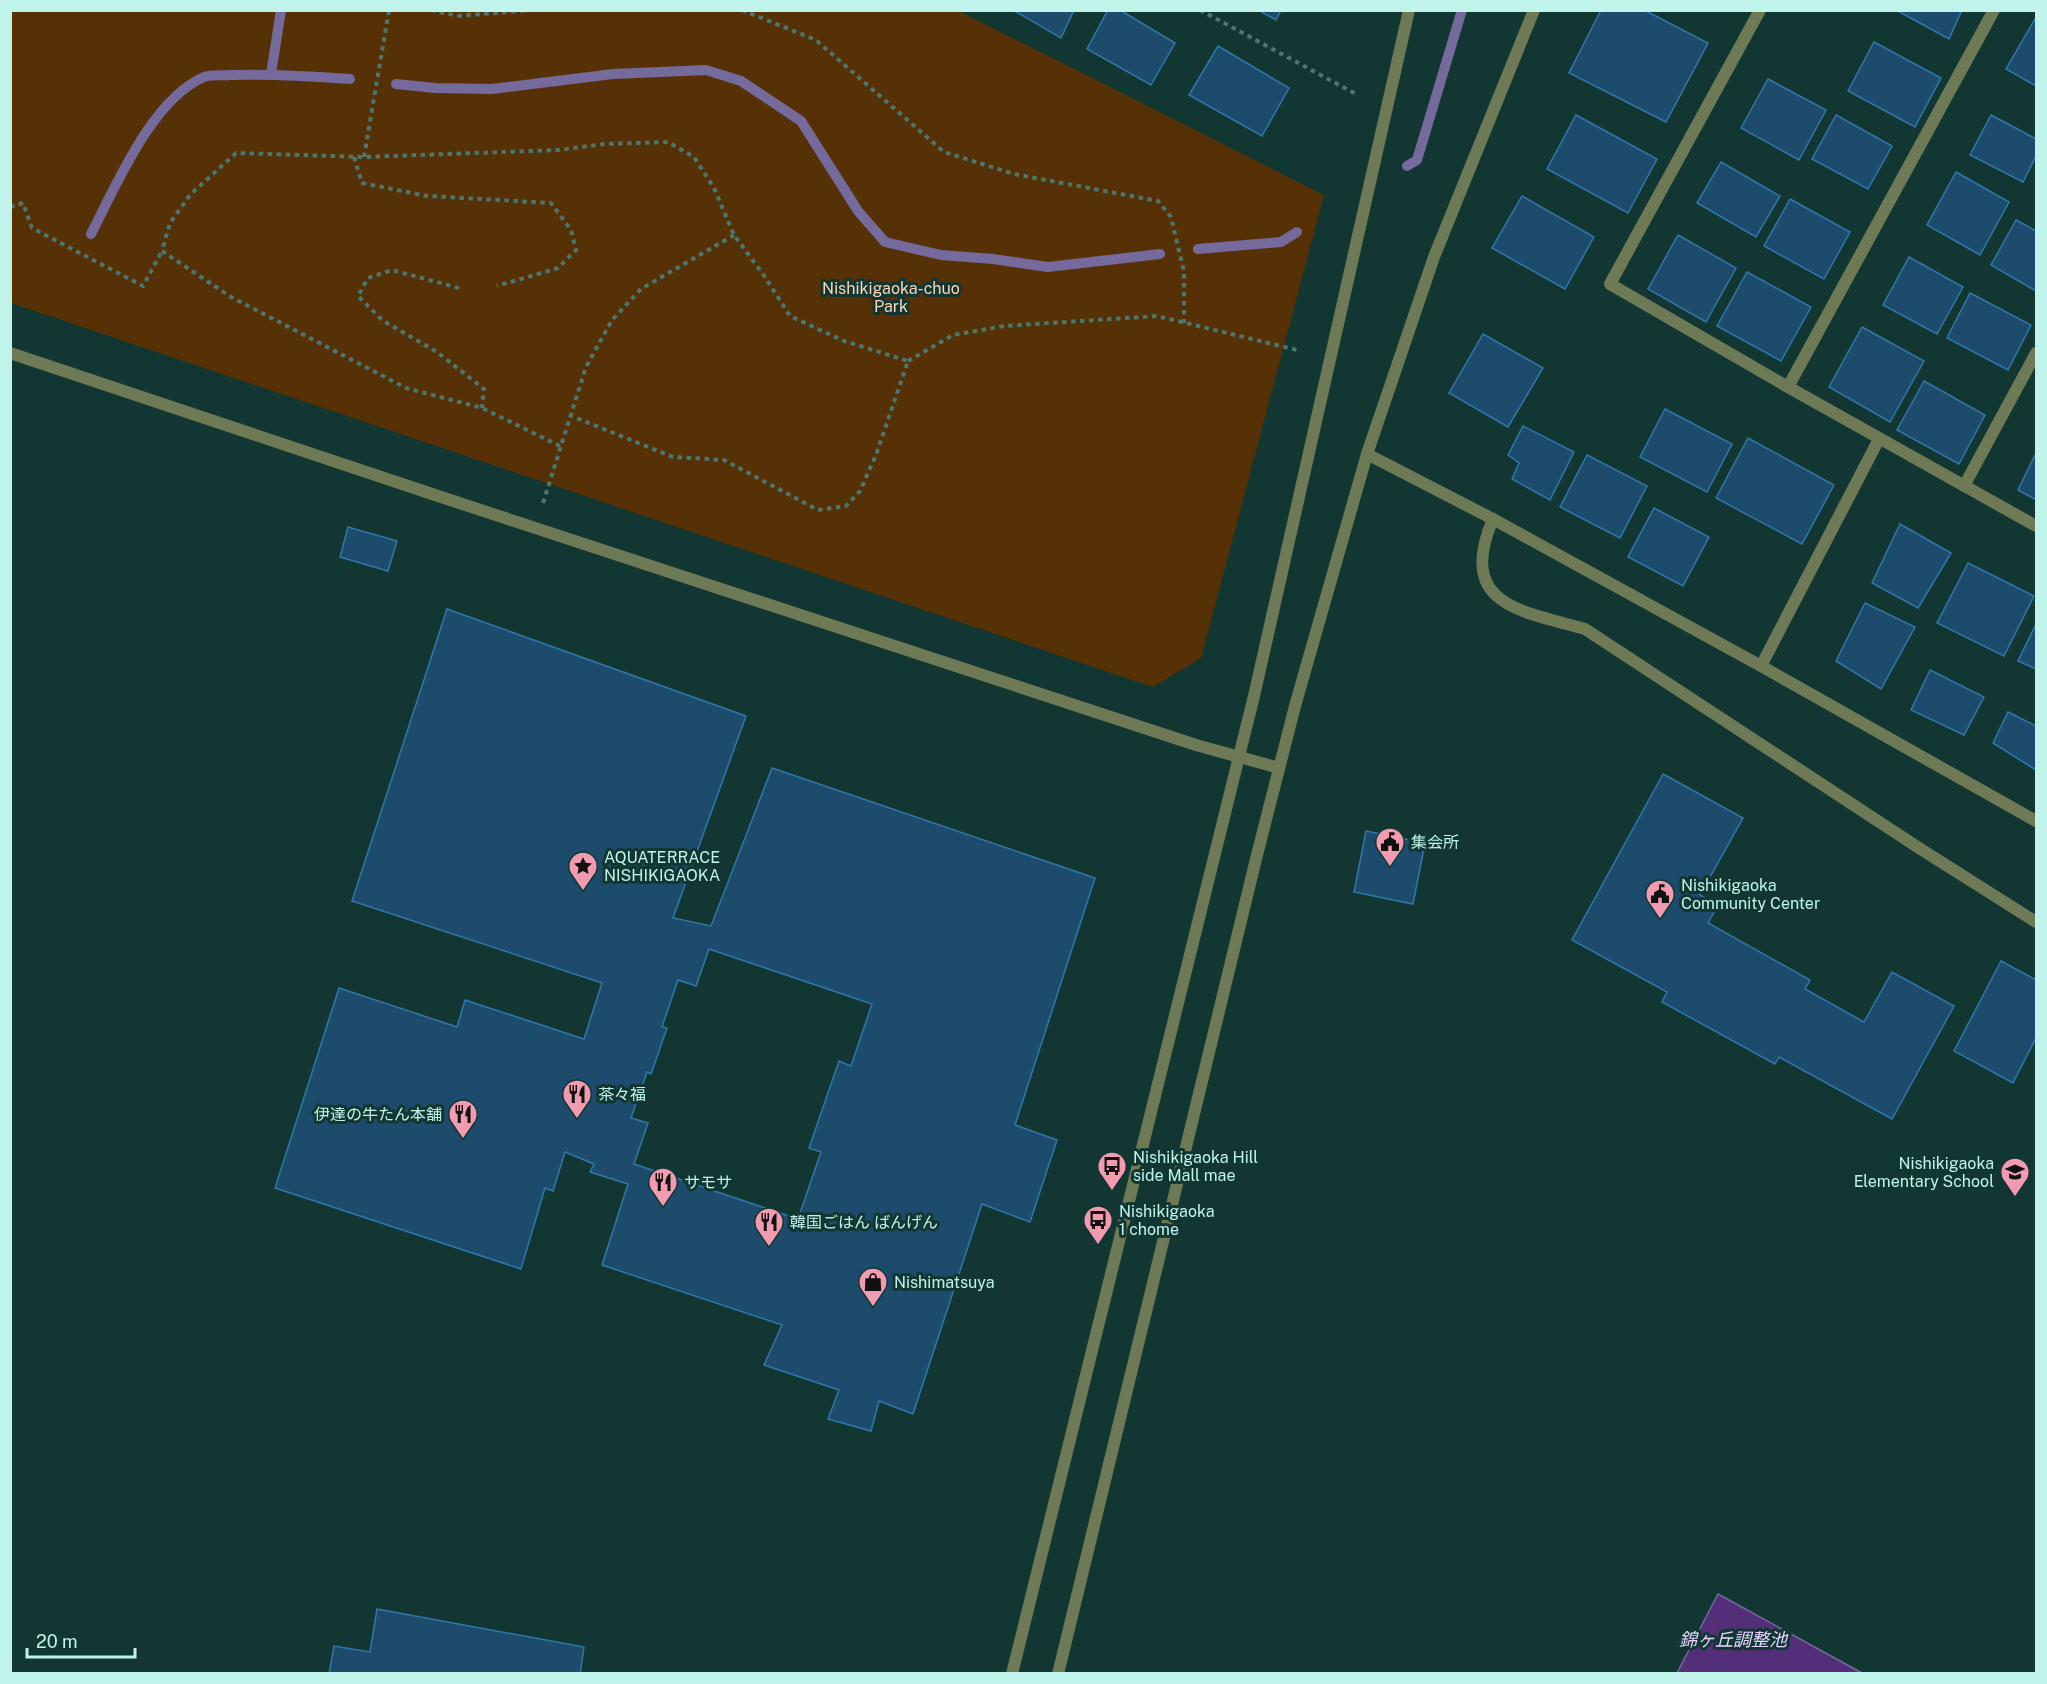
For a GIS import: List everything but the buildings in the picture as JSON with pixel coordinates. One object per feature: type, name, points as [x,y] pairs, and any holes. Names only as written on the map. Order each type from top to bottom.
[{"type":"street","points":[[1012,1674],[1238,758],[1314,436],[1409,10]]},
{"type":"street","points":[[1058,1674],[1279,768],[1367,454],[1434,257],[1534,10]]},
{"type":"street","points":[[1760,10],[1610,284],[1879,439],[2037,526]]},
{"type":"street","points":[[1788,387],[1994,10]]},
{"type":"street","points":[[10,353],[1238,758],[1279,768]]},
{"type":"street","points":[[1964,486],[2037,353]]},
{"type":"street","points":[[1761,666],[1879,439]]},
{"type":"street","points":[[1367,454],[1493,519],[2037,821]]},
{"type":"street","points":[[1493,519],[1485,537],[1481,556],[1485,582],[1502,602],[1531,614],[1586,629],[1919,848],[2037,922]]},
{"type":"path","points":[[364,157],[389,10]]},
{"type":"path","points":[[431,10],[458,16],[532,10]]},
{"type":"path","points":[[742,10],[816,40],[944,152],[1014,174],[1158,201],[1171,217],[1184,272],[1184,323]]},
{"type":"path","points":[[1200,10],[1356,94]]},
{"type":"path","points":[[10,207],[22,203],[32,228],[143,286],[162,251],[170,223],[190,195],[236,153],[364,157],[558,150],[604,144],[668,142],[694,157],[714,188],[734,235],[790,316],[844,341],[908,361]]},
{"type":"path","points":[[354,157],[362,183],[428,196],[551,203],[571,230],[576,250],[558,268],[497,285]]},
{"type":"path","points":[[543,503],[586,367],[612,320],[641,289],[734,235]]},
{"type":"path","points":[[162,251],[231,297],[406,388],[482,408],[560,446]]},
{"type":"path","points":[[459,288],[392,270],[368,278],[358,297],[382,320],[437,352],[484,389],[482,408]]},
{"type":"path","points":[[569,415],[673,457],[724,460],[818,510],[846,506],[860,491],[876,455],[908,361],[953,335],[1004,326],[1157,316],[1297,350]]},
{"type":"green space","name":"Nishikigaoka-chuo Park","points":[[11,10],[959,11],[1324,195],[1201,658],[1153,687],[11,303]]},
{"type":"water","name":"錦ヶ丘調整池","points":[[1718,1594],[1862,1673],[1677,1673]]},
{"type":"waterway","points":[[271,74],[281,10]]},
{"type":"waterway","points":[[1407,166],[1417,160],[1462,10]]},
{"type":"waterway","points":[[396,84],[435,88],[492,89],[613,74],[706,70],[741,81],[801,121],[858,211],[885,242],[941,255],[993,259],[1048,267],[1160,254]]},
{"type":"waterway","points":[[91,234],[137,146],[168,104],[185,88],[204,77],[214,75],[276,75],[350,79]]},
{"type":"waterway","points":[[1198,249],[1281,242],[1297,232]]},
{"type":"place","name":"集会所","points":[[1390,868]]},
{"type":"place","name":"AQUATERRACE NISHIKIGAOKA","points":[[583,892]]},
{"type":"place","name":"Nishikigaoka Community Center","points":[[1660,920]]},
{"type":"place","name":"茶々福","points":[[577,1120]]},
{"type":"place","name":"伊達の牛たん本舗","points":[[463,1140]]},
{"type":"place","name":"Nishikigaoka Hill side Mall mae","points":[[1112,1192]]},
{"type":"place","name":"Nishikigaoka Elementary School","points":[[2015,1198]]},
{"type":"place","name":"サモサ","points":[[663,1208]]},
{"type":"place","name":"Nishikigaoka 1 chome","points":[[1098,1246]]},
{"type":"place","name":"韓国ごはん ばんげん","points":[[769,1248]]},
{"type":"place","name":"Nishimatsuya","points":[[873,1308]]}]
